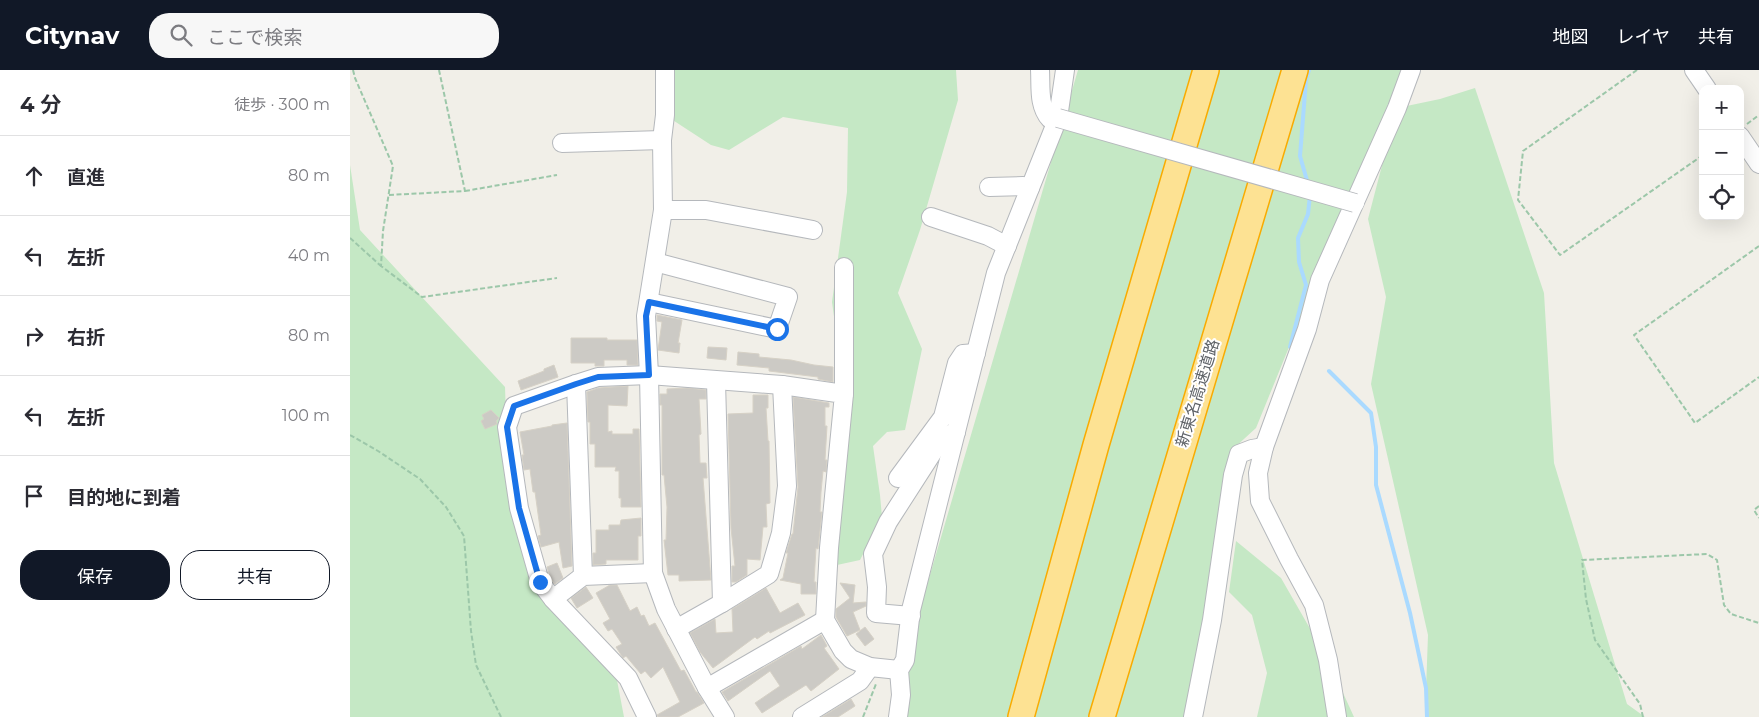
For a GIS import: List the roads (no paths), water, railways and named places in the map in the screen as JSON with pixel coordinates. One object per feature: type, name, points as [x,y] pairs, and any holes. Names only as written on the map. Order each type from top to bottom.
[{"type":"highway","points":[[1021,717],[1096,445],[1206,70]]},
{"type":"highway","name":"新東名高速道路","points":[[1102,717],[1295,70]]},
{"type":"street","points":[[665,70],[665,115],[662,140],[664,210],[646,316],[653,573],[666,609],[707,688],[725,717]]},
{"type":"street","points":[[1040,70],[1042,105],[1044,113],[1050,119],[1058,118],[1355,204]]},
{"type":"street","points":[[898,717],[901,695],[899,670],[904,660],[911,616],[996,273],[1058,118],[1065,70]]},
{"type":"street","points":[[1337,717],[1328,660],[1314,605],[1260,501],[1258,473],[1264,447],[1307,329],[1320,280],[1355,204],[1412,70]]},
{"type":"street","points":[[1694,70],[1704,85]]},
{"type":"street","points":[[1744,133],[1759,164]]},
{"type":"street","points":[[562,143],[662,140]]},
{"type":"street","points":[[989,187],[1023,186],[1030,188]]},
{"type":"street","points":[[664,210],[706,210],[813,230]]},
{"type":"street","points":[[931,217],[988,236],[1007,246]]},
{"type":"street","points":[[649,302],[777,329],[788,298],[655,262]]},
{"type":"street","points":[[844,267],[844,394],[824,620],[843,651],[851,659],[870,667],[899,670]]},
{"type":"street","points":[[898,478],[943,417],[957,363],[963,354],[976,353]]},
{"type":"street","points":[[647,717],[628,678],[553,599],[540,582],[519,508],[507,427],[514,406],[598,377],[649,375],[782,386],[844,394]]},
{"type":"street","points":[[716,381],[722,603]]},
{"type":"street","points":[[576,384],[583,576]]},
{"type":"street","points":[[676,629],[769,574],[781,533],[788,486],[782,386]]},
{"type":"street","points":[[911,616],[876,613],[877,587],[873,554],[888,522],[942,438],[956,432]]},
{"type":"street","points":[[1193,717],[1212,620],[1233,475],[1239,454],[1252,448],[1264,447]]},
{"type":"street","points":[[553,599],[583,576],[653,573]]},
{"type":"street","points":[[707,688],[824,620]]},
{"type":"street","points":[[802,717],[860,681],[870,667]]},
{"type":"waterway","points":[[1308,184],[1300,156],[1306,80],[1309,70]]},
{"type":"waterway","points":[[1290,347],[1306,285],[1299,262],[1298,238],[1308,214],[1310,195]]},
{"type":"waterway","points":[[1329,371],[1371,413],[1376,447],[1376,485],[1410,613],[1426,688],[1427,717]]}]
